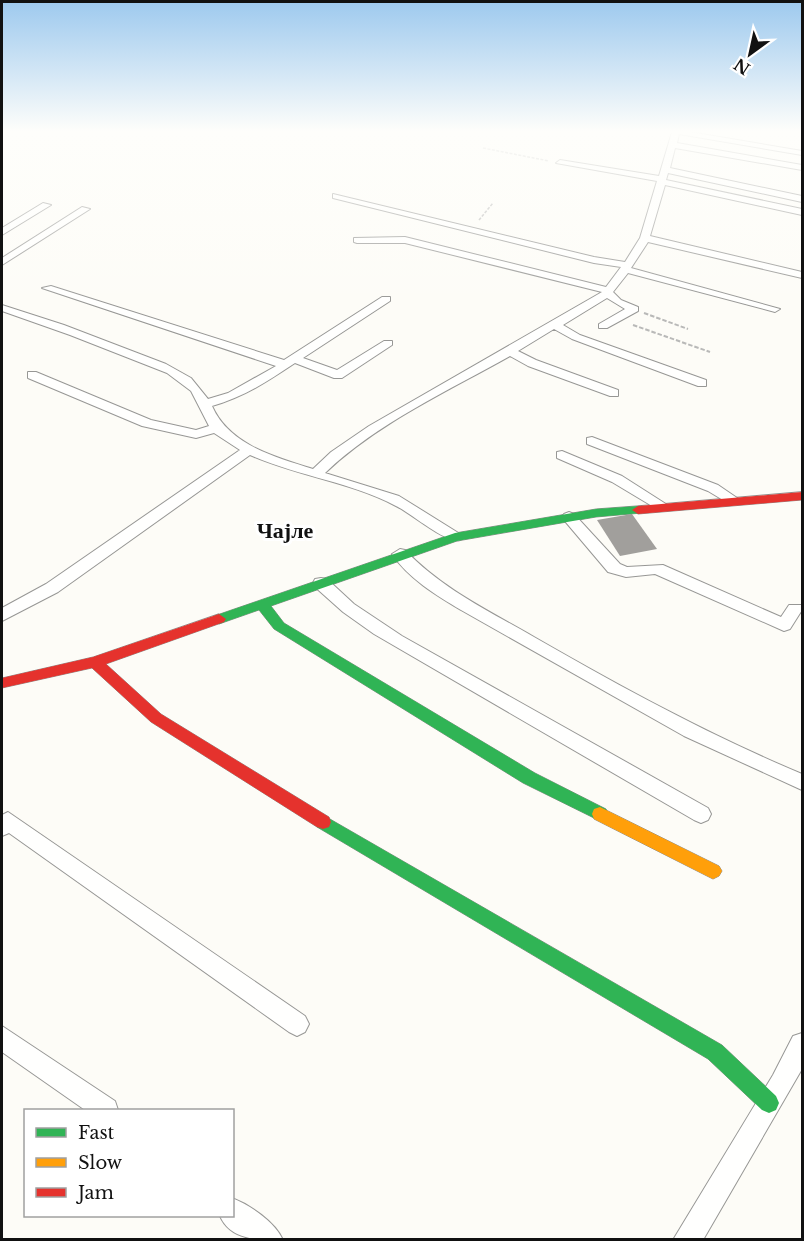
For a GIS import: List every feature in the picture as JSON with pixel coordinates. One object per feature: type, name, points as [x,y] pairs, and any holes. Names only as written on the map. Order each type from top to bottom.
[{"type":"street","points":[[317,473],[336,455],[375,429],[608,292],[645,238],[660,190]]},
{"type":"street","points":[[715,190],[802,212]]},
{"type":"street","points":[[745,190],[802,199]]},
{"type":"street","points":[[336,196],[626,267],[775,309]]},
{"type":"street","points":[[2,232],[46,205]]},
{"type":"street","points":[[2,262],[85,209]]},
{"type":"street","points":[[645,238],[802,275]]},
{"type":"street","points":[[357,240],[405,240],[608,292],[617,302],[634,309]]},
{"type":"street","points":[[47,288],[338,375],[388,343]]},
{"type":"street","points":[[207,403],[244,391],[386,299]]},
{"type":"street","points":[[2,308],[39,319],[172,372],[187,380],[207,403],[207,411],[214,429],[249,450],[388,496],[455,537]]},
{"type":"street","points":[[603,326],[634,309]]},
{"type":"street","points":[[555,325],[576,337],[702,383]]},
{"type":"street","points":[[510,351],[532,363],[614,393]]},
{"type":"street","points":[[32,375],[154,425],[196,434],[214,429]]},
{"type":"street","points":[[592,441],[713,488],[733,500]]},
{"type":"street","points":[[2,615],[52,588],[249,450]]},
{"type":"street","points":[[562,455],[617,479],[662,506]]},
{"type":"street","points":[[2,683],[95,662],[321,584],[400,554],[455,537],[569,517],[662,506],[802,496]]},
{"type":"street","points":[[569,517],[606,562],[619,570],[657,569],[784,625],[795,609]]},
{"type":"street","points":[[400,554],[413,570],[434,586],[528,641],[717,744],[802,782]]},
{"type":"street","points":[[321,584],[333,596],[390,636],[546,730],[701,814]]},
{"type":"street","points":[[261,603],[279,626],[529,778],[713,871]]},
{"type":"street","points":[[95,662],[156,718],[327,825],[715,1052],[769,1103]]},
{"type":"street","points":[[2,827],[8,821],[297,1024]]},
{"type":"street","points":[[2,1038],[105,1109]]},
{"type":"street","points":[[687,1239],[802,1045]]},
{"type":"street","points":[[234,1213],[269,1239]]},
{"type":"path","points":[[472,229],[493,203]]},
{"type":"path","points":[[634,309],[688,329]]},
{"type":"path","points":[[616,319],[710,352]]},
{"type":"building","points":[[632,514],[657,549],[620,556],[597,520]]},
{"type":"traffic: fast","points":[[219,619],[455,537],[596,513],[638,510]]},
{"type":"traffic: fast","points":[[261,603],[279,626],[529,778],[600,814]]},
{"type":"traffic: fast","points":[[323,822],[715,1052],[769,1103]]},
{"type":"traffic: slow","points":[[600,814],[713,871]]},
{"type":"traffic: jam","points":[[638,510],[802,496]]},
{"type":"traffic: jam","points":[[2,683],[95,662],[219,619]]},
{"type":"traffic: jam","points":[[95,662],[156,718],[323,822]]},
{"type":"district","name":"Чајле","points":[[285,530]]}]
